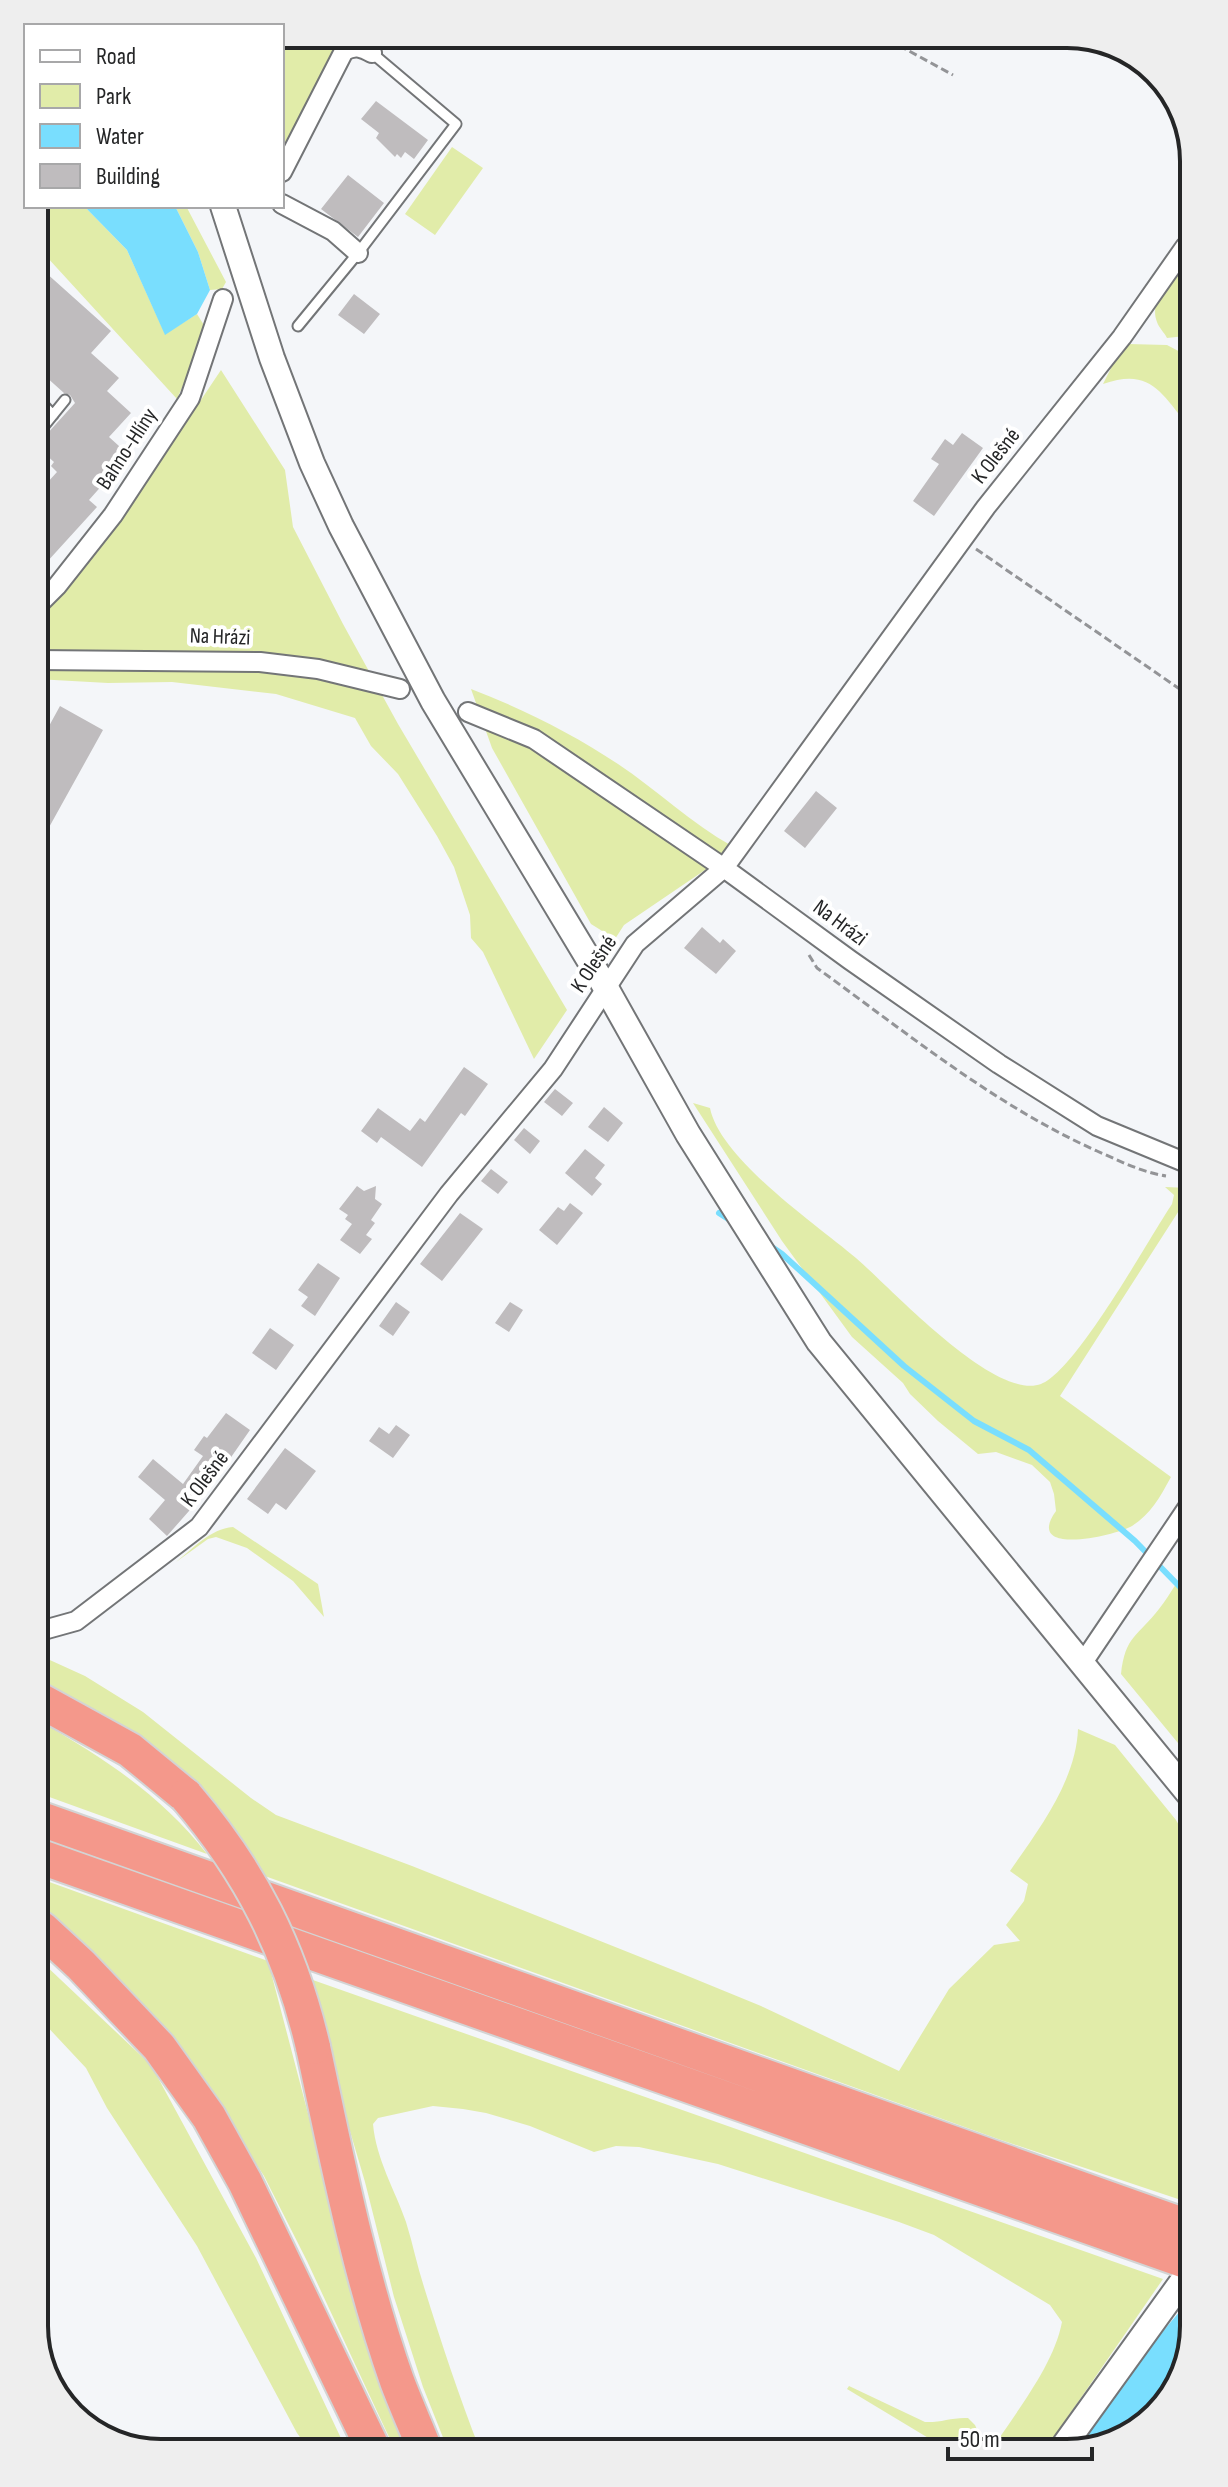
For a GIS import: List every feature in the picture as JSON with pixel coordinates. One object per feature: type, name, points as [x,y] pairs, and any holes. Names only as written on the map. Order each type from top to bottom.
[{"type":"highway","points":[[48,1705],[130,1750],[186,1796],[230,1852],[267,1913],[294,1978],[313,2047],[371,2298],[421,2439]]},
{"type":"highway","points":[[48,1821],[1180,2224]]},
{"type":"highway","points":[[48,1859],[1180,2260]]},
{"type":"highway","points":[[48,1935],[159,2047],[209,2117],[245,2182],[368,2439]]},
{"type":"street","points":[[284,168],[344,51],[349,48]]},
{"type":"street","points":[[364,48],[372,53]]},
{"type":"street","points":[[284,205],[333,231],[358,253]]},
{"type":"street","points":[[224,208],[272,358],[312,463],[341,526],[433,701],[606,988],[688,1134],[819,1342],[1180,1783]]},
{"type":"street","name":"K Olešné","points":[[48,1629],[76,1621],[199,1527],[449,1194],[553,1069],[635,944],[724,868],[963,540],[1122,337],[1180,254]]},
{"type":"street","name":"Bahno-Hlíny","points":[[48,595],[113,515],[190,398],[223,299]]},
{"type":"street","name":"Na Hrázi","points":[[48,660],[260,662],[318,669],[400,689]]},
{"type":"street","name":"Na Hrázi","points":[[468,712],[534,739],[724,868],[1012,1072],[1097,1126],[1180,1160]]},
{"type":"street","points":[[1082,1664],[1180,1520]]},
{"type":"street","points":[[1068,2439],[1180,2271]]},
{"type":"lane","points":[[298,326],[456,124],[372,53]]},
{"type":"lane","points":[[48,421],[65,400]]},
{"type":"lane","points":[[48,410],[53,415]]},
{"type":"path","points":[[904,48],[953,75]]},
{"type":"path","points":[[963,540],[1180,689]]},
{"type":"green space","points":[[284,48],[338,48],[284,165]]},
{"type":"green space","points":[[452,147],[483,168],[435,235],[405,214]]},
{"type":"green space","points":[[48,208],[86,208],[127,250],[165,334],[197,314],[207,330],[177,399],[48,258]]},
{"type":"green space","points":[[176,208],[187,208],[226,282],[222,289],[210,290],[198,252]]},
{"type":"green space","points":[[1180,267],[1180,337],[1167,338],[1157,322],[1156,305],[1163,289]]},
{"type":"green space","points":[[1128,344],[1167,345],[1180,352],[1180,416],[1160,392],[1143,381],[1132,379],[1103,384]]},
{"type":"green space","points":[[221,370],[285,470],[293,527],[343,624],[398,724],[567,1010],[534,1059],[483,952],[471,938],[470,915],[454,867],[398,774],[371,746],[355,718],[276,694],[172,682],[48,680],[48,605],[120,521]]},
{"type":"green space","points":[[471,689],[546,722],[601,753],[732,846],[705,870],[624,925],[615,939],[591,924],[492,748]]},
{"type":"green space","points":[[693,1103],[710,1108],[718,1128],[732,1148],[772,1190],[856,1258],[944,1339],[997,1376],[1021,1385],[1041,1384],[1056,1374],[1073,1355],[1111,1303],[1172,1204],[1174,1195],[1165,1187],[1180,1188],[1180,1209],[1060,1396],[1171,1477],[1159,1498],[1139,1521],[1122,1530],[1075,1540],[1061,1539],[1052,1534],[1049,1525],[1056,1511],[1050,1482],[1032,1465],[996,1452],[978,1454],[938,1421],[903,1383],[852,1337],[782,1241]]},
{"type":"green space","points":[[233,1527],[318,1584],[324,1617],[293,1581],[247,1548],[216,1537],[208,1539],[176,1562],[210,1535]]},
{"type":"green space","points":[[1180,1577],[1180,1745],[1121,1674],[1129,1644]]},
{"type":"green space","points":[[48,1659],[85,1676],[143,1712],[276,1815],[761,2006],[899,2071],[949,1989],[994,1945],[1020,1941],[1006,1925],[1024,1901],[1028,1884],[1010,1871],[1063,1786],[1076,1748],[1078,1729],[1115,1745],[1180,1827],[1180,2200],[998,2139],[262,1875],[135,1736],[48,1688]]},
{"type":"green space","points":[[48,1726],[151,1796],[207,1854],[48,1797]]},
{"type":"green space","points":[[48,1882],[268,1961],[348,2266],[404,2439],[390,2439],[264,2176],[176,2041],[83,1942],[48,1915]]},
{"type":"green space","points":[[48,1968],[151,2065],[256,2258],[341,2439],[301,2439],[297,2433],[197,2246],[107,2108],[86,2068],[48,2027]]},
{"type":"green space","points":[[310,1979],[1163,2279],[1052,2439],[999,2439],[1044,2370],[1062,2322],[1050,2305],[934,2235],[718,2164],[639,2147],[616,2146],[594,2152],[530,2126],[486,2113],[433,2106],[378,2118],[373,2124],[378,2150],[406,2222],[437,2328],[476,2439],[444,2439],[394,2297],[365,2182],[329,2060]]},
{"type":"green space","points":[[849,2386],[925,2422],[968,2418],[981,2439],[930,2439],[847,2389]]},
{"type":"water","points":[[86,208],[176,208],[198,252],[210,290],[197,314],[165,335],[127,250]]},
{"type":"water","points":[[1180,2311],[1179,2341],[1174,2362],[1161,2389],[1136,2416],[1110,2430],[1085,2437],[1149,2349]]},
{"type":"building","points":[[376,101],[428,140],[414,159],[405,152],[401,158],[397,154],[395,157],[376,138],[379,133],[361,119]]},
{"type":"building","points":[[348,175],[384,203],[358,237],[321,209]]},
{"type":"building","points":[[48,275],[111,331],[91,353],[119,378],[107,391],[131,413],[109,437],[129,455],[89,500],[97,507],[48,561],[48,482],[57,472],[51,466],[54,462],[48,457],[48,433],[75,403],[70,395],[48,379]]},
{"type":"building","points":[[354,294],[380,314],[364,334],[338,315]]},
{"type":"building","points":[[962,433],[983,448],[934,516],[913,501],[939,464],[931,459],[945,439],[953,445]]},
{"type":"building","points":[[60,706],[103,730],[48,829],[48,728]]},
{"type":"building","points":[[816,791],[837,808],[805,848],[784,831]]},
{"type":"building","points":[[702,927],[720,943],[723,939],[736,951],[716,974],[684,948]]},
{"type":"building","points":[[464,1067],[488,1084],[465,1116],[461,1113],[422,1167],[381,1137],[377,1143],[361,1131],[378,1108],[410,1131],[420,1118],[425,1122]]},
{"type":"building","points":[[555,1089],[573,1103],[562,1116],[544,1102]]},
{"type":"building","points":[[604,1107],[623,1123],[608,1142],[588,1127]]},
{"type":"building","points":[[524,1128],[540,1141],[530,1154],[514,1140]]},
{"type":"building","points":[[585,1149],[605,1165],[595,1178],[602,1184],[592,1196],[565,1173]]},
{"type":"building","points":[[491,1169],[508,1182],[498,1194],[481,1181]]},
{"type":"building","points":[[357,1186],[364,1191],[376,1186],[375,1199],[382,1204],[371,1220],[375,1223],[366,1235],[372,1239],[360,1254],[340,1240],[352,1224],[345,1219],[348,1215],[339,1209]]},
{"type":"building","points":[[570,1203],[583,1213],[557,1245],[539,1230],[558,1207],[564,1211]]},
{"type":"building","points":[[460,1213],[483,1229],[442,1281],[420,1264]]},
{"type":"building","points":[[318,1263],[340,1278],[315,1316],[301,1306],[308,1297],[298,1290]]},
{"type":"building","points":[[396,1302],[410,1312],[393,1336],[379,1326]]},
{"type":"building","points":[[510,1302],[523,1310],[509,1332],[495,1323]]},
{"type":"building","points":[[270,1328],[294,1345],[276,1370],[252,1353]]},
{"type":"building","points":[[226,1413],[250,1430],[211,1486],[167,1536],[149,1519],[165,1500],[138,1477],[153,1459],[183,1484],[203,1456],[194,1450]]},
{"type":"building","points":[[396,1425],[410,1435],[393,1458],[369,1441],[379,1427],[389,1434]]},
{"type":"building","points":[[285,1448],[316,1471],[286,1510],[276,1503],[268,1514],[247,1499]]},
{"type":"waterway","points":[[719,1213],[733,1222]]},
{"type":"waterway","points":[[769,1245],[904,1366],[974,1421],[1029,1450],[1135,1541],[1180,1587]]}]
